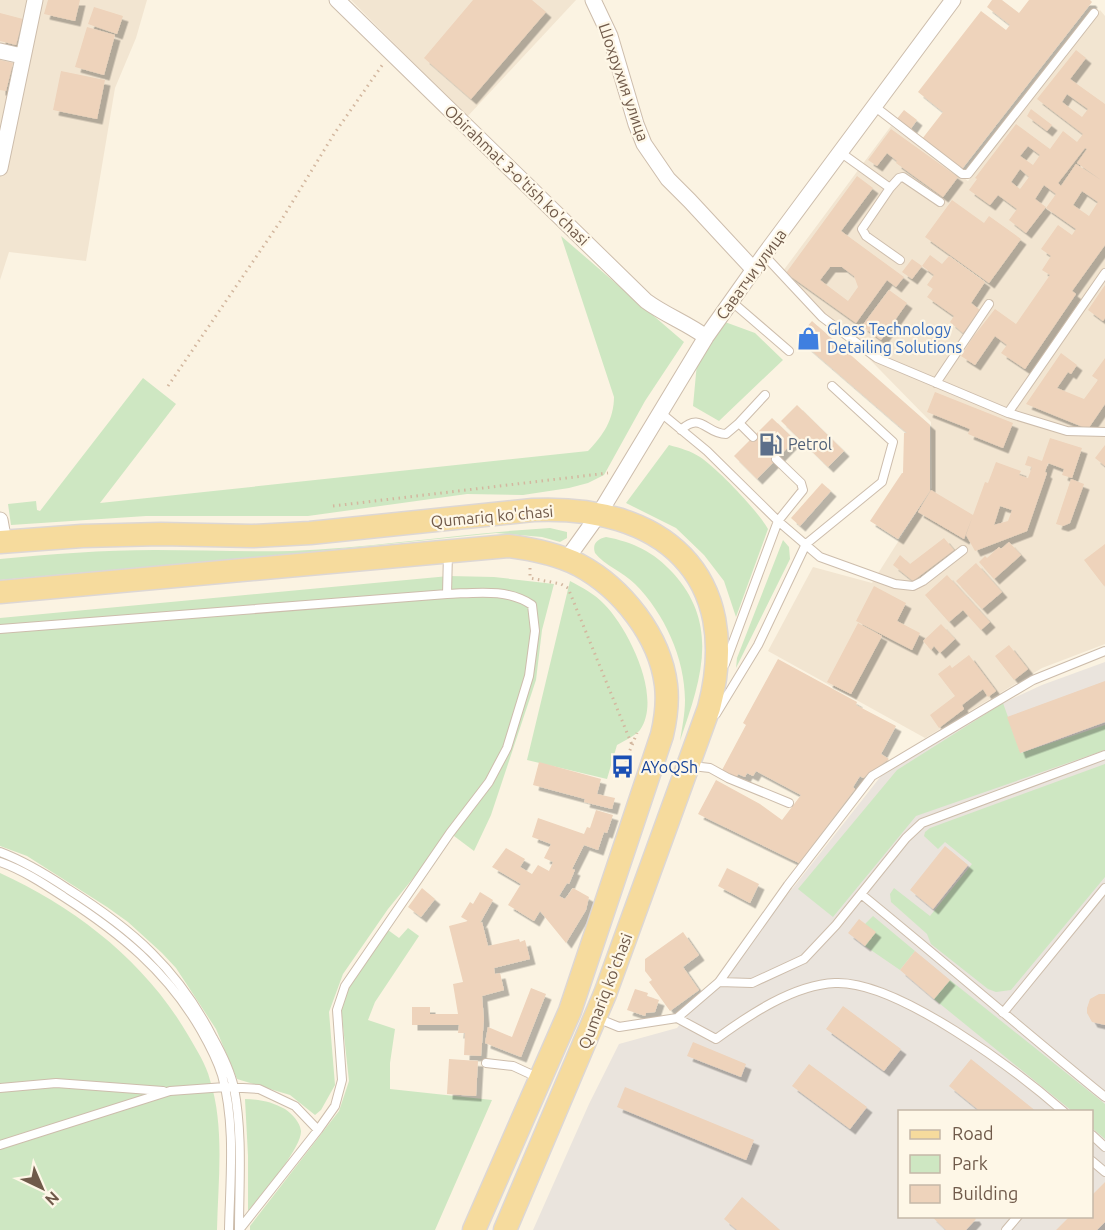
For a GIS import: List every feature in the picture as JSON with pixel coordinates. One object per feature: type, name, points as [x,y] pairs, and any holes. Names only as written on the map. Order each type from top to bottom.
[{"type":"main road","name":"Qumariq ko'chasi","points":[[1,534],[252,536],[310,533],[560,509],[599,514],[632,523],[663,541],[690,566],[704,587],[714,610],[717,634],[716,671],[709,708],[596,1018],[505,1230]]},
{"type":"main road","name":"Qumariq ko'chasi","points":[[0,592],[508,546],[549,554],[580,566],[602,580],[638,619],[652,642],[666,684],[666,711],[662,735],[580,983],[541,1079],[474,1230]]},
{"type":"main road","points":[[531,1100],[556,1110]]},
{"type":"street","points":[[0,168],[34,0]]},
{"type":"street","name":"Obirahmat 3-o'tish ko'chasi","points":[[337,0],[646,301],[663,313],[693,327],[706,337]]},
{"type":"street","name":"Шохрухия улица","points":[[593,0],[610,36],[644,144],[668,179],[754,270]]},
{"type":"street","name":"Саватчи улица","points":[[566,560],[599,514],[706,337],[953,0]]},
{"type":"street","points":[[0,51],[22,56]]},
{"type":"lane","points":[[874,106],[962,174],[968,174],[1094,13]]},
{"type":"lane","points":[[840,152],[890,188]]},
{"type":"lane","points":[[900,260],[866,236],[862,229],[890,188],[899,177],[903,177],[940,202]]},
{"type":"lane","points":[[764,255],[822,317],[877,358],[1008,413],[1067,431],[1105,432]]},
{"type":"lane","points":[[1008,413],[1105,273]]},
{"type":"lane","points":[[731,301],[789,351]]},
{"type":"lane","points":[[936,383],[989,304]]},
{"type":"lane","points":[[789,802],[690,760],[758,645],[806,544],[882,482],[893,442],[832,386]]},
{"type":"lane","points":[[681,430],[695,421],[718,433],[726,434],[765,396]]},
{"type":"lane","points":[[661,413],[707,451],[778,521],[820,557],[895,584],[913,586],[963,550]]},
{"type":"lane","points":[[739,423],[753,437]]},
{"type":"lane","points":[[709,708],[778,521],[803,490],[801,483],[776,459]]},
{"type":"lane","points":[[447,594],[448,551]]},
{"type":"lane","points":[[0,629],[447,594],[504,593],[520,597],[532,605],[535,631],[529,676],[507,748],[489,782],[450,832],[341,994],[337,1011],[342,1080],[335,1106],[239,1230]]},
{"type":"lane","points":[[596,1018],[619,1027],[677,1018],[719,982],[788,885],[872,776],[1033,680],[1105,651]]},
{"type":"lane","points":[[719,982],[752,983],[804,959],[836,925],[906,838],[922,823],[1105,755]]},
{"type":"lane","points":[[0,852],[15,858],[91,904],[140,940],[182,987],[204,1020],[223,1057],[240,1141],[239,1230]]},
{"type":"lane","points":[[0,862],[50,887],[134,947],[168,983],[194,1017],[229,1087],[231,1144],[229,1230]]},
{"type":"lane","points":[[1003,1013],[1105,888]]},
{"type":"lane","points":[[861,894],[1105,1097]]},
{"type":"lane","points":[[677,1018],[716,1039],[760,1009],[787,996],[816,986],[835,983],[855,984],[891,996],[985,1050],[1061,1110]]},
{"type":"lane","points":[[486,1063],[513,1066],[541,1079]]},
{"type":"lane","points":[[0,1088],[56,1083],[170,1091],[229,1087],[259,1089],[296,1106],[318,1130]]},
{"type":"lane","points":[[0,1145],[170,1091]]},
{"type":"lane","points":[[1093,1136],[1105,1147]]},
{"type":"lane","points":[[1093,1162],[1105,1172]]},
{"type":"lane","points":[[1006,1230],[1016,1218]]},
{"type":"path","points":[[168,386],[282,219],[334,134],[391,52]]},
{"type":"path","points":[[333,506],[608,473],[614,465]]},
{"type":"path","points":[[530,578],[561,584],[568,588],[633,745]]},
{"type":"path","points":[[623,767],[638,733]]},
{"type":"shaded area","points":[[0,0],[147,0],[136,38],[115,88],[86,261],[9,252],[0,280]]},
{"type":"shaded area","points":[[351,0],[576,0],[467,117]]},
{"type":"shaded area","points":[[1100,10],[1105,16],[1105,644],[1042,668],[925,738],[768,651],[813,567],[872,583],[932,488],[931,422],[783,271],[891,126],[968,181]]},
{"type":"shaded area","points":[[1105,662],[1105,1230],[533,1230],[589,1104],[619,1044],[677,1028],[796,884],[881,776],[1003,703],[1042,685]]},
{"type":"green space","points":[[561,236],[684,342],[645,401],[604,475],[588,483],[569,488],[523,495],[467,494],[308,516],[146,516],[11,525],[8,504],[36,501],[37,510],[40,511],[143,378],[176,404],[100,503],[588,451],[607,427],[614,397]]},
{"type":"green space","points":[[725,322],[755,333],[783,360],[719,421],[693,406],[697,363]]},
{"type":"green space","points":[[669,445],[693,453],[708,463],[747,501],[768,529],[736,617],[724,581],[704,555],[676,528],[626,503]]},
{"type":"green space","points":[[550,528],[567,532],[567,538],[560,542],[542,537],[496,533],[0,580],[0,559],[19,557],[136,550],[291,551]]},
{"type":"green space","points":[[606,537],[634,545],[658,559],[673,573],[688,593],[697,613],[702,634],[702,655],[694,697],[680,741],[685,700],[677,652],[655,608],[635,584],[595,553],[596,542]]},
{"type":"green space","points":[[783,540],[789,547],[790,559],[736,668],[737,658]]},
{"type":"green space","points":[[449,576],[494,577],[554,584],[542,630],[536,680],[491,815],[474,851],[450,833],[388,909],[343,974],[329,1012],[335,1085],[321,1110],[315,1115],[290,1095],[237,1079],[216,1029],[176,968],[128,922],[27,856],[0,846],[0,618]]},
{"type":"green space","points":[[570,581],[596,597],[613,615],[632,646],[645,682],[646,716],[638,732],[617,745],[607,779],[527,760]]},
{"type":"green space","points":[[1003,703],[1021,753],[1105,725],[1105,750],[916,816],[833,917],[798,889],[897,770]]},
{"type":"green space","points":[[1105,764],[1105,877],[1011,990],[996,992],[988,989],[931,944],[927,934],[891,902],[890,894],[894,888],[930,916],[972,864],[945,842],[938,849],[924,836],[930,828]]},
{"type":"green space","points":[[0,873],[55,903],[106,939],[151,983],[171,1008],[188,1035],[208,1074],[218,1116],[220,1154],[217,1230],[0,1230]]},
{"type":"green space","points":[[873,916],[915,951],[900,970],[865,946],[865,924]]},
{"type":"green space","points":[[408,928],[419,936],[375,1002],[368,1020],[395,1029],[390,1063],[390,1089],[492,1100],[435,1230],[250,1230],[250,1226],[339,1111],[349,1081],[341,1008],[349,985],[388,930],[399,938]]},
{"type":"green space","points":[[950,980],[1105,1104],[1105,1139],[1093,1129],[1093,1110],[1071,1110],[934,999]]},
{"type":"green space","points":[[245,1099],[266,1101],[285,1109],[295,1118],[301,1131],[300,1139],[288,1160],[248,1211],[248,1156]]},
{"type":"building","points":[[48,0],[80,0],[75,21],[44,14]]},
{"type":"building","points":[[473,0],[532,0],[546,12],[471,99],[424,58]]},
{"type":"building","points":[[992,0],[1002,0],[1019,13],[1029,0],[1090,0],[1092,2],[962,169],[922,139],[943,112],[918,92],[981,11],[1006,30],[1010,25],[987,7]]},
{"type":"building","points":[[94,7],[123,16],[117,34],[88,24]]},
{"type":"building","points":[[0,13],[23,19],[16,45],[0,41]]},
{"type":"building","points":[[87,27],[115,35],[104,75],[75,67]]},
{"type":"building","points":[[1076,50],[1086,58],[1070,79],[1105,104],[1105,245],[1072,291],[1076,294],[1025,369],[1001,353],[1007,345],[995,336],[975,365],[961,356],[973,337],[995,309],[1016,324],[1050,275],[1042,270],[1051,256],[1041,249],[1058,225],[1072,235],[1076,229],[1046,208],[1056,194],[1044,185],[1035,199],[1046,207],[1026,233],[1009,220],[1017,209],[998,195],[990,205],[969,190],[977,179],[975,178],[1016,124],[1050,149],[1063,131],[1077,142],[1083,134],[1037,99]],"holes":[[[1067,94],[1088,109],[1082,117],[1062,102]],[[1028,146],[1040,155],[1033,165],[1020,156]],[[1085,148],[1087,149],[1077,163],[1101,180],[1076,164],[1061,186],[1058,183]],[[1020,169],[1029,177],[1020,189],[1011,182]],[[1082,191],[1098,202],[1089,216],[1073,205]]]},
{"type":"building","points":[[0,60],[13,63],[6,91],[0,90]]},
{"type":"building","points":[[61,71],[105,80],[97,119],[53,110]]},
{"type":"building","points":[[1031,109],[1052,125],[1047,131],[1027,116]]},
{"type":"building","points":[[904,110],[917,120],[910,130],[896,120]]},
{"type":"building","points":[[891,129],[958,177],[943,197],[896,163],[897,161],[887,153],[877,166],[868,160]]},
{"type":"building","points":[[857,176],[873,188],[841,231],[904,277],[896,287],[887,280],[856,323],[786,273]],"holes":[[[830,267],[842,267],[854,276],[858,287],[848,301],[820,280]]]},
{"type":"building","points":[[952,200],[984,223],[989,216],[1021,239],[989,283],[925,237]]},
{"type":"building","points":[[930,255],[942,264],[949,256],[985,282],[971,303],[980,310],[963,333],[950,322],[954,316],[927,297],[933,289],[927,285],[934,275],[922,266]]},
{"type":"building","points":[[912,259],[922,266],[912,279],[902,272]]},
{"type":"building","points":[[1105,285],[1105,318],[1103,321],[1088,310]]},
{"type":"building","points":[[889,290],[907,303],[881,340],[862,326]]},
{"type":"building","points":[[812,321],[930,425],[930,491],[898,539],[870,521],[903,473],[904,433],[907,433],[797,338]]},
{"type":"building","points":[[1061,353],[1077,365],[1071,374],[1068,372],[1057,388],[1084,399],[1098,380],[1092,376],[1105,358],[1105,404],[1088,429],[1026,404]]},
{"type":"building","points":[[935,392],[1013,423],[1003,448],[968,434],[970,429],[927,412]]},
{"type":"building","points":[[797,405],[844,451],[828,467],[781,421]]},
{"type":"building","points":[[772,418],[795,440],[757,479],[734,456]]},
{"type":"building","points":[[1050,438],[1082,448],[1072,478],[1062,475],[1064,469],[1048,463],[1045,472],[1047,473],[1027,531],[975,551],[966,535],[972,518],[964,539],[918,512],[931,490],[973,515],[985,482],[988,483],[996,462],[1021,471],[1019,475],[1028,478],[1032,467],[1025,465],[1028,456],[1042,461]],"holes":[[[1000,506],[1012,510],[1008,521],[994,525]]]},
{"type":"building","points":[[1105,445],[1105,466],[1095,458]]},
{"type":"building","points":[[1071,479],[1084,484],[1070,523],[1063,526],[1056,524]]},
{"type":"building","points":[[822,483],[831,491],[800,526],[791,518]]},
{"type":"building","points":[[944,538],[954,550],[913,581],[893,565],[900,555],[910,564]]},
{"type":"building","points":[[1009,542],[1021,555],[994,579],[979,562]]},
{"type":"building","points":[[1105,544],[1105,585],[1104,586],[1084,560]]},
{"type":"building","points":[[976,563],[1002,592],[982,609],[956,581]]},
{"type":"building","points":[[947,575],[990,622],[981,630],[963,610],[949,622],[925,595]]},
{"type":"building","points":[[874,586],[906,603],[897,621],[920,633],[912,650],[856,621]]},
{"type":"building","points":[[858,623],[882,636],[851,694],[827,682]]},
{"type":"building","points":[[941,624],[955,639],[940,653],[934,646],[931,650],[923,641]]},
{"type":"building","points":[[1009,645],[1028,669],[1014,680],[995,656]]},
{"type":"building","points":[[969,655],[996,691],[988,697],[983,689],[962,705],[964,709],[939,728],[930,715],[955,696],[938,674],[950,665],[952,668]]},
{"type":"building","points":[[778,659],[896,726],[881,754],[889,759],[863,778],[860,776],[853,787],[855,789],[799,863],[698,814],[716,780],[760,804],[782,820],[801,795],[756,771],[753,776],[747,773],[745,777],[738,774],[736,778],[722,770],[746,725],[743,723]]},
{"type":"building","points":[[1105,681],[1105,722],[1020,753],[1007,717]]},
{"type":"building","points":[[539,762],[601,779],[597,794],[615,798],[612,809],[533,785]]},
{"type":"building","points":[[596,810],[613,815],[598,850],[584,845],[572,869],[575,870],[569,884],[567,883],[559,896],[565,899],[573,888],[589,897],[586,910],[566,943],[540,911],[534,921],[508,905],[521,884],[492,867],[506,848],[525,859],[520,867],[532,874],[538,865],[549,871],[553,862],[544,858],[551,844],[532,837],[538,818],[584,834],[587,827],[590,828]]},
{"type":"building","points":[[945,846],[968,865],[933,909],[910,890]]},
{"type":"building","points":[[727,868],[759,884],[750,903],[718,886]]},
{"type":"building","points":[[422,888],[435,899],[421,917],[408,907]]},
{"type":"building","points":[[480,892],[493,900],[480,923],[482,922],[488,946],[519,939],[520,942],[525,940],[530,959],[494,968],[495,974],[500,973],[504,990],[482,996],[484,1019],[481,1056],[464,1055],[465,1033],[458,1033],[459,1025],[412,1025],[412,1007],[430,1007],[430,1014],[458,1014],[453,984],[463,982],[449,926],[468,921],[461,917],[470,902],[473,904]]},
{"type":"building","points":[[859,919],[876,932],[865,946],[848,933]]},
{"type":"building","points":[[683,932],[699,955],[683,967],[699,990],[670,1011],[649,982],[652,980],[645,971],[645,959]]},
{"type":"building","points":[[915,951],[950,980],[934,999],[900,970]]},
{"type":"building","points":[[531,988],[546,994],[521,1057],[485,1043],[488,1027],[512,1037]]},
{"type":"building","points":[[635,989],[659,1000],[655,1012],[646,1013],[645,1016],[627,1010]]},
{"type":"building","points":[[1099,994],[1105,994],[1105,1025],[1092,1022],[1087,1013],[1090,999]]},
{"type":"building","points":[[843,1006],[901,1049],[884,1071],[826,1029]]},
{"type":"building","points":[[693,1042],[746,1064],[741,1077],[687,1056]]},
{"type":"building","points":[[449,1059],[478,1061],[476,1096],[447,1094]]},
{"type":"building","points":[[971,1059],[1035,1110],[979,1110],[949,1086]]},
{"type":"building","points":[[809,1064],[867,1107],[850,1129],[792,1086]]},
{"type":"building","points":[[625,1087],[754,1140],[746,1160],[617,1107]]},
{"type":"building","points":[[1105,1182],[1105,1222],[1097,1230],[1056,1230],[1068,1218],[1093,1218],[1093,1194]]},
{"type":"building","points":[[742,1197],[780,1230],[737,1230],[724,1219]]},
{"type":"building","points":[[933,1218],[976,1219],[966,1230],[946,1230]]},
{"type":"place","name":"Gloss Technology Detailing Solutions","points":[[809,338]]},
{"type":"place","name":"Petrol","points":[[770,444]]},
{"type":"place","name":"AYoQSh","points":[[623,767]]}]
